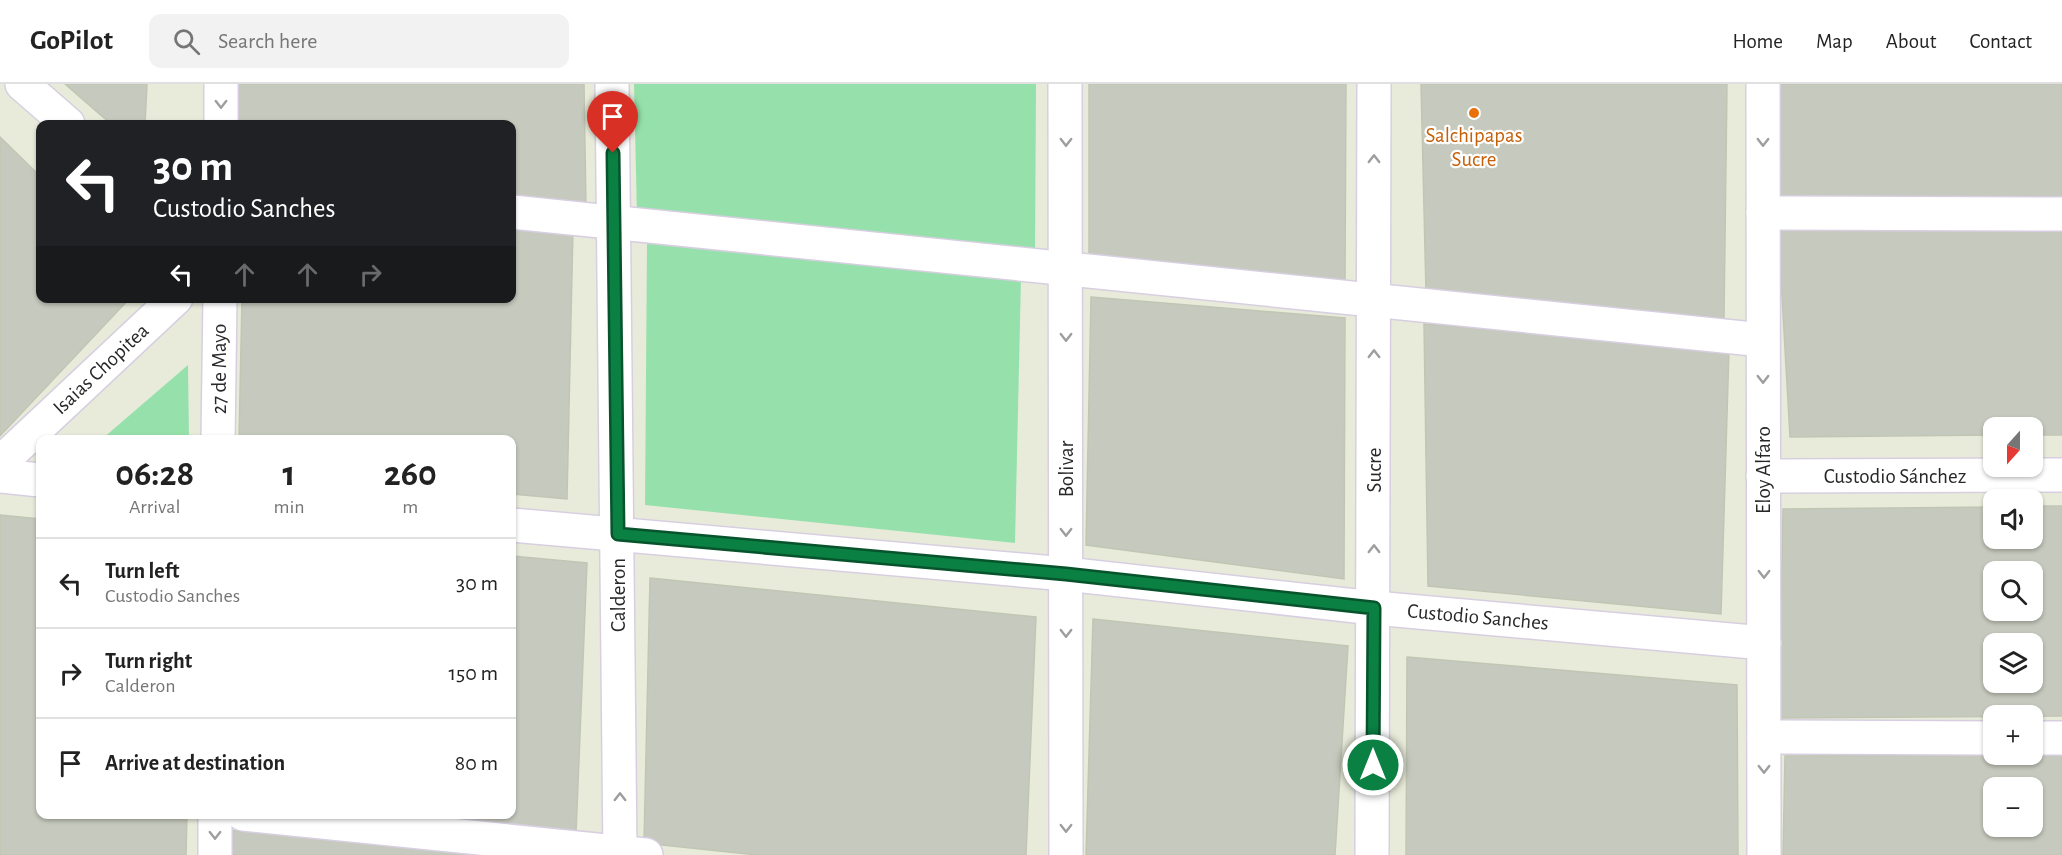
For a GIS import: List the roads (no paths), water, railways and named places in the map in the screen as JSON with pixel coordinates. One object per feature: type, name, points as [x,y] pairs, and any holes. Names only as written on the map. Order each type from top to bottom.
[{"type":"street","points":[[22,84],[63,120]]},
{"type":"street","points":[[221,120],[222,84]]},
{"type":"street","name":"Calderon","points":[[612,84],[618,534],[629,854]]},
{"type":"street","name":"Bolivar","points":[[1065,84],[1066,855]]},
{"type":"street","name":"Sucre","points":[[1372,855],[1374,84]]},
{"type":"street","name":"Eloy Alfaro","points":[[1763,84],[1764,855]]},
{"type":"street","points":[[516,212],[1763,340]]},
{"type":"street","points":[[1763,213],[2062,214]]},
{"type":"street","name":"Isaias Chopitea","points":[[0,463],[171,303]]},
{"type":"street","name":"27 de Mayo","points":[[218,435],[220,303]]},
{"type":"street","name":"Custodio Sánchez","points":[[1763,476],[2062,475]]},
{"type":"street","points":[[0,476],[36,480]]},
{"type":"street","name":"Custodio Sanches","points":[[516,525],[1066,574],[1374,608],[1764,643]]},
{"type":"street","points":[[1764,736],[1983,738]]},
{"type":"street","points":[[2043,738],[2062,738]]},
{"type":"street","points":[[215,819],[215,855]]},
{"type":"street","points":[[291,819],[629,854]]},
{"type":"place","name":"Salchipapas Sucre","points":[[1474,113]]}]
